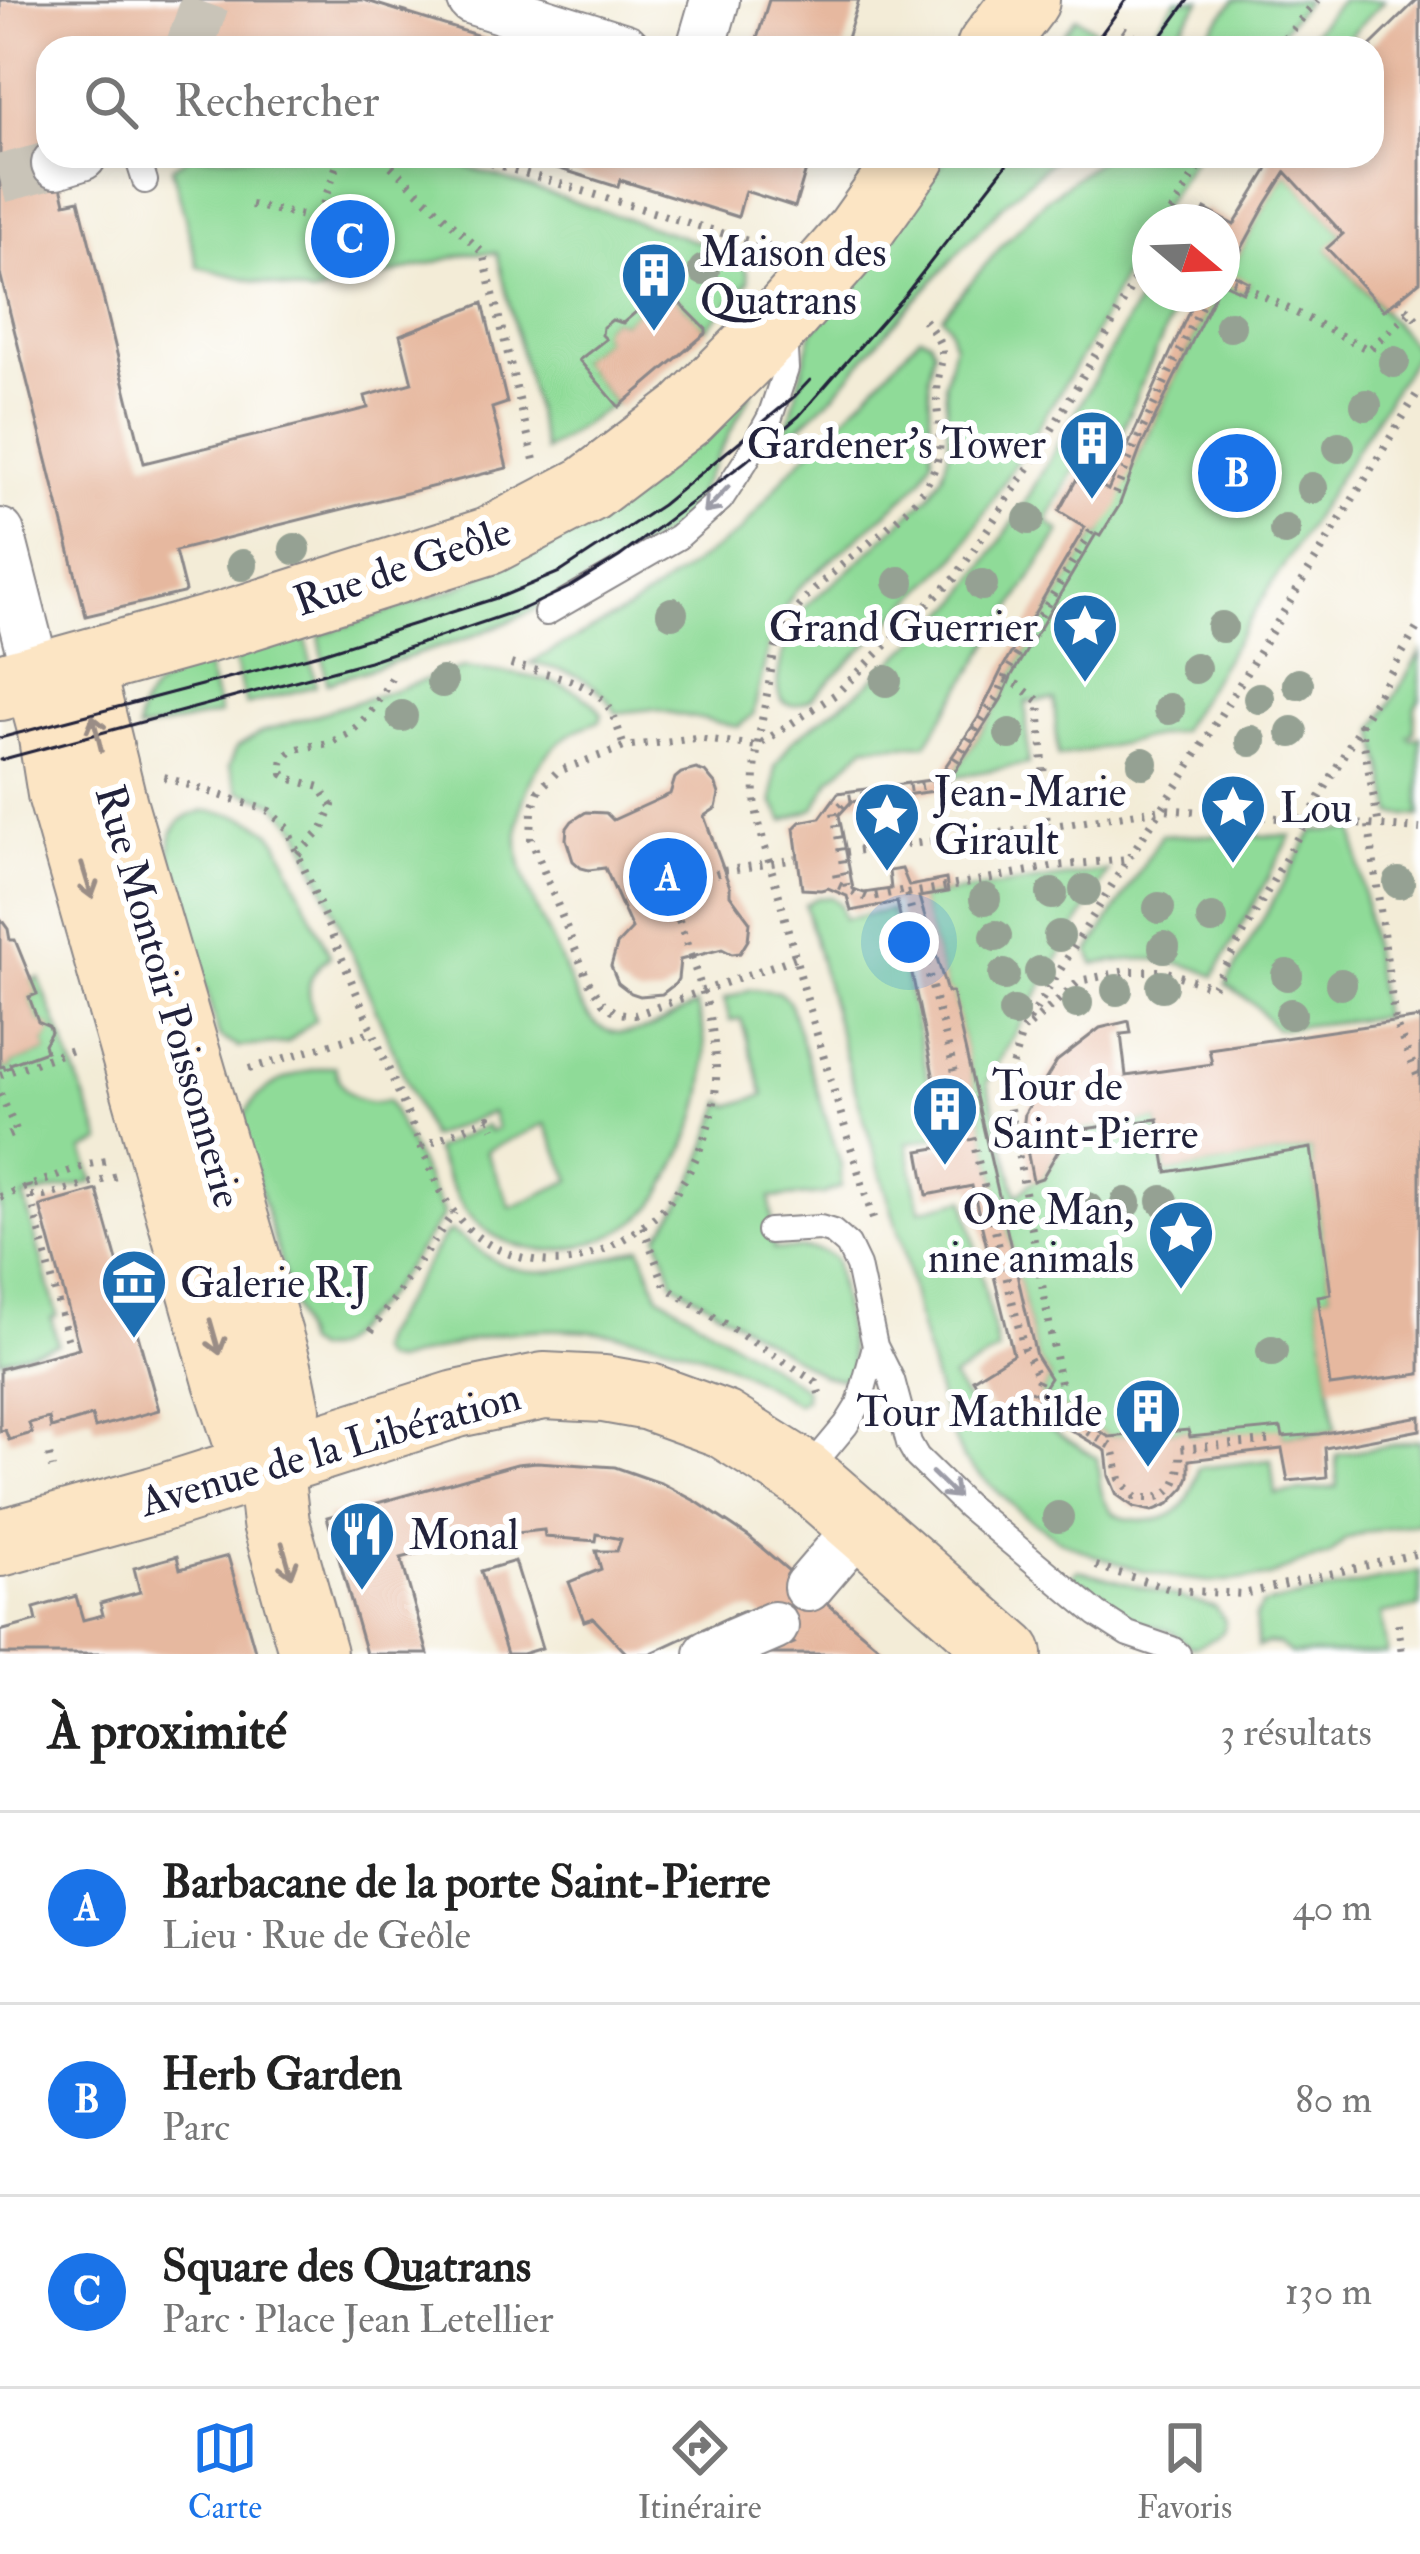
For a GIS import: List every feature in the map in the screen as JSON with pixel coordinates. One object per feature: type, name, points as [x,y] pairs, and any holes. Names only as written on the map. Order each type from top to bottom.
[{"type":"main road","points":[[999,36],[1026,0]]},
{"type":"main road","name":"Rue de Geôle","points":[[39,676],[226,624],[489,541],[588,489],[687,414],[783,318],[859,232],[904,168]]},
{"type":"main road","name":"Rue Montoir Poissonnerie","points":[[39,676],[61,794],[226,1381],[246,1438],[269,1464],[276,1523],[314,1654]]},
{"type":"main road","name":"Avenue de la Libération","points":[[0,1543],[155,1500],[457,1404],[572,1386],[649,1396],[722,1424],[803,1475],[1009,1654]]},
{"type":"street","points":[[472,0],[587,36]]},
{"type":"street","points":[[704,36],[715,0]]},
{"type":"street","points":[[0,533],[39,676]]},
{"type":"street","points":[[808,1587],[861,1525]]},
{"type":"street","points":[[709,1654],[774,1626]]},
{"type":"lane","points":[[141,168],[145,182]]},
{"type":"lane","points":[[546,613],[678,537],[721,499],[770,417],[786,368],[783,318]]},
{"type":"lane","points":[[769,1231],[820,1228],[848,1245],[858,1266],[875,1346],[892,1380],[917,1457],[967,1506],[1097,1614],[1128,1634],[1178,1654]]},
{"type":"lane","points":[[803,1475],[860,1404],[875,1346]]},
{"type":"path","points":[[404,13],[408,0]]},
{"type":"path","points":[[1286,36],[1318,0]]},
{"type":"path","points":[[1123,29],[1132,36]]},
{"type":"path","points":[[251,205],[318,220],[336,168]]},
{"type":"path","points":[[393,168],[484,253],[536,467]]},
{"type":"path","points":[[507,168],[783,251]]},
{"type":"path","points":[[1176,204],[1199,168]]},
{"type":"path","points":[[588,193],[593,179]]},
{"type":"path","points":[[1240,284],[1369,350],[1410,312]]},
{"type":"path","points":[[795,958],[635,1015],[616,1013],[588,981],[530,839],[539,790],[558,771],[624,747],[696,738],[757,746],[836,694],[955,578],[1037,455],[1132,285]]},
{"type":"path","points":[[1398,299],[1420,322]]},
{"type":"path","points":[[1115,494],[1199,312]]},
{"type":"path","points":[[878,1234],[795,958],[755,800],[757,746],[776,645],[791,616],[821,583],[904,511],[930,480],[941,435],[937,383],[944,354],[939,338],[920,315]]},
{"type":"path","points":[[1060,1383],[1006,1087],[1022,1032],[1420,389]]},
{"type":"path","points":[[847,889],[835,812],[848,798],[941,784],[1091,531]]},
{"type":"path","points":[[1022,1032],[1079,981],[1126,971],[1163,971],[1214,987],[1420,623]]},
{"type":"path","points":[[511,664],[598,695],[611,711],[624,747]]},
{"type":"path","points":[[298,854],[322,830],[332,806],[320,787],[291,779],[283,774],[281,765],[295,750],[351,732],[364,721],[394,673]]},
{"type":"path","points":[[1005,679],[1039,701],[1047,827]]},
{"type":"path","points":[[1360,723],[1395,1022],[1420,1082]]},
{"type":"path","points":[[158,776],[269,811],[287,828],[440,1191],[479,1237],[521,1259],[570,1261],[607,1246],[643,1226],[665,1206],[686,1176],[712,1115],[717,1057],[709,1010],[669,890],[724,871],[796,859]]},
{"type":"path","points":[[846,852],[1163,809],[1419,829],[1420,841]]},
{"type":"path","points":[[907,894],[1056,866],[1128,859]]},
{"type":"path","points":[[836,874],[838,885],[867,898],[906,890],[1024,1349],[1039,1380],[1033,1399],[1113,1447],[1120,1478],[1135,1497],[1152,1500],[1169,1492],[1179,1478],[1180,1449],[1276,1440]]},
{"type":"path","points":[[246,1070],[374,1031]]},
{"type":"path","points":[[0,1076],[90,1042]]},
{"type":"path","points":[[0,1094],[17,1132],[0,1139]]},
{"type":"path","points":[[421,1147],[489,1118],[493,1128]]},
{"type":"path","points":[[0,1196],[30,1191],[88,1164],[125,1158]]},
{"type":"path","points":[[30,1191],[45,1196],[67,1194],[124,1174]]},
{"type":"path","points":[[30,1191],[68,1342]]},
{"type":"path","points":[[371,1331],[454,1212]]},
{"type":"path","points":[[643,1226],[665,1286],[816,1382],[821,1400]]},
{"type":"path","points":[[49,1455],[52,1468]]},
{"type":"path","points":[[1084,1562],[1174,1590],[1243,1594],[1420,1552]]},
{"type":"path","points":[[1398,1623],[1402,1654]]},
{"type":"green space","points":[[1176,0],[1201,0],[1174,36],[1152,33]]},
{"type":"green space","points":[[1235,0],[1307,0],[1278,36],[1205,36]]},
{"type":"green space","points":[[1341,0],[1384,0],[1350,36],[1310,36]]},
{"type":"green space","points":[[1076,17],[1104,36],[1062,36]]},
{"type":"green space","points":[[172,168],[470,168],[717,248],[743,265],[749,281],[706,329],[638,261],[623,277],[648,302],[639,309],[636,306],[638,311],[623,323],[612,320],[604,326],[606,339],[579,360],[615,403],[545,451],[497,253],[470,253],[312,295],[198,267]]},
{"type":"green space","points":[[938,168],[1044,168],[1005,203],[834,395],[785,439],[812,331]]},
{"type":"green space","points":[[1089,168],[1187,168],[1164,204],[1132,204],[1132,258],[1091,341],[959,554],[811,699],[793,705],[782,701],[778,689],[783,654],[804,608],[930,495],[942,475],[949,451],[945,382],[954,344],[942,316],[1048,198]]},
{"type":"green space","points":[[1286,172],[1343,234],[1328,249],[1418,351],[1180,731],[1058,757],[1054,700],[1026,702],[1028,764],[952,777],[1096,534],[1100,536],[1206,312],[1240,312],[1240,291],[1249,283],[1240,278],[1240,252]]},
{"type":"green space","points":[[1132,312],[1174,312],[1107,472],[1080,459],[1047,521],[1060,532],[926,744],[866,746],[830,780],[815,808],[784,821],[773,802],[775,767],[792,741],[862,689],[960,601],[1018,515]]},
{"type":"green space","points":[[920,336],[934,349],[929,375],[932,458],[922,479],[906,496],[796,590],[770,639],[753,715],[738,727],[653,709],[616,713],[590,684],[530,663],[631,608],[741,531],[786,475]]},
{"type":"green space","points":[[752,391],[682,523],[554,601],[506,623],[327,683],[319,635],[457,588],[513,559]]},
{"type":"green space","points":[[304,631],[316,686],[246,705],[232,652]]},
{"type":"green space","points":[[1420,653],[1420,699],[1414,733],[1409,737],[1420,737],[1420,816],[1393,814],[1375,729]]},
{"type":"green space","points":[[205,659],[220,714],[138,731],[140,713],[159,685]]},
{"type":"green space","points":[[463,668],[560,684],[592,702],[602,715],[600,721],[559,743],[536,771],[522,806],[518,842],[531,896],[591,1019],[609,1031],[632,1032],[696,1005],[705,1050],[698,1113],[664,1189],[639,1219],[589,1244],[542,1250],[505,1241],[467,1212],[434,1150],[486,1125],[489,1132],[497,1129],[492,1112],[430,1137],[299,829],[273,802],[239,791],[229,766],[237,747],[262,732]],"holes":[[[545,1124],[571,1180],[511,1208],[486,1151]]]},
{"type":"green space","points":[[205,811],[245,818],[278,842],[330,956],[315,970],[309,985],[315,1020],[287,1043],[238,1047],[219,1036],[170,856],[178,823]]},
{"type":"green space","points":[[1354,830],[1382,1017],[1275,1029],[1255,1005],[1226,984],[1313,831]]},
{"type":"green space","points":[[1162,835],[1291,836],[1214,976],[1184,964],[1155,960],[1094,964],[1089,952]]},
{"type":"green space","points":[[1108,871],[987,1083],[1017,1196],[1042,1178],[1070,1131],[1158,1119],[1167,1172],[1311,1148],[1331,1294],[1318,1297],[1336,1430],[1283,1437],[1281,1429],[1190,1437],[1187,1430],[1109,1437],[1039,1395],[1050,1378],[1036,1356],[952,993],[947,992],[919,897]]},
{"type":"green space","points":[[831,897],[840,904],[844,919],[891,910],[941,1136],[907,1143],[920,1210],[965,1199],[998,1351],[952,1378],[985,1427],[1016,1408],[1097,1458],[1104,1500],[1114,1514],[1145,1520],[1177,1511],[1191,1493],[1198,1468],[1271,1460],[1275,1494],[1337,1487],[1336,1455],[1420,1440],[1420,1523],[1366,1532],[1344,1540],[1329,1555],[1270,1577],[1213,1582],[1177,1578],[1093,1555],[1058,1539],[1022,1514],[963,1459],[945,1417],[902,1244],[805,905]]},
{"type":"green space","points":[[39,978],[102,1142],[83,1150],[94,1182],[24,1197],[57,1315],[51,1318],[58,1344],[0,1360],[0,1067],[10,1068],[10,1064],[46,1051],[44,1044],[51,1031],[38,1021],[29,997],[37,994],[30,981]]},
{"type":"green space","points":[[751,989],[778,992],[789,1001],[841,1165],[841,1187],[823,1194],[770,1198],[774,1249],[814,1250],[835,1259],[854,1374],[841,1379],[822,1375],[673,1282],[658,1235],[689,1188],[723,1101],[730,1106],[764,1095],[741,1019],[730,1021],[724,999]]},
{"type":"green space","points":[[335,1066],[341,1084],[353,1096],[369,1102],[388,1100],[444,1215],[386,1295],[337,1345],[314,1350],[304,1344],[241,1124],[267,1089],[306,1071]]},
{"type":"green space","points":[[450,1231],[499,1263],[534,1271],[570,1268],[640,1247],[659,1295],[805,1388],[805,1399],[797,1404],[732,1367],[677,1347],[583,1331],[493,1335],[394,1362],[382,1360],[376,1351],[380,1338]]},
{"type":"green space","points":[[1078,1570],[1215,1607],[1225,1621],[1224,1630],[1189,1646],[1173,1632],[1122,1617],[1075,1584],[1072,1576]]},
{"type":"green space","points":[[1420,1571],[1420,1607],[1381,1614],[1387,1654],[1291,1654],[1278,1644],[1258,1647],[1255,1617],[1262,1605]]},
{"type":"building","points":[[0,0],[364,0],[480,36],[36,36],[36,168],[57,168],[65,203],[79,200],[144,463],[368,408],[365,396],[412,383],[400,335],[483,303],[507,403],[492,408],[507,468],[175,551],[183,593],[86,616],[0,273]]},
{"type":"building","points":[[769,0],[859,0],[848,36],[758,36]]},
{"type":"building","points":[[1420,0],[1420,281],[1384,310],[1327,248],[1343,234],[1286,172],[1240,252],[1240,215],[1268,168],[1384,168],[1384,36],[1380,36]]},
{"type":"building","points":[[557,168],[806,168],[795,207],[745,191],[738,217],[620,180],[618,187]]},
{"type":"building","name":"Maison des Quatrans","points":[[638,261],[706,333],[619,407],[579,360],[606,339],[603,327],[612,320],[623,323],[648,302],[622,276]]},
{"type":"building","points":[[1189,312],[1206,312],[1141,447],[1119,506],[1100,536],[1096,534],[946,785],[942,790],[851,802],[839,815],[853,889],[864,893],[891,889],[889,871],[902,869],[909,886],[946,879],[948,892],[919,897],[947,992],[952,992],[1036,1356],[1050,1378],[1039,1395],[1109,1437],[1188,1430],[1190,1437],[1281,1428],[1283,1437],[1420,1416],[1420,1430],[1325,1448],[1327,1477],[1288,1481],[1282,1449],[1189,1460],[1185,1487],[1169,1504],[1152,1511],[1134,1507],[1117,1495],[1106,1451],[1018,1399],[995,1415],[973,1379],[1013,1354],[972,1186],[927,1195],[919,1151],[948,1146],[897,902],[851,911],[847,896],[828,888],[802,889],[794,828],[820,818],[838,793],[937,779],[978,718],[1085,527],[1059,511],[1080,473],[1108,490]]},
{"type":"building","points":[[696,769],[705,772],[719,794],[716,808],[704,816],[730,895],[750,922],[748,940],[740,953],[722,949],[680,960],[675,984],[662,994],[640,996],[618,983],[611,966],[617,945],[632,929],[605,868],[589,870],[573,861],[567,828],[586,812],[606,813],[613,820],[670,794],[675,778]]},
{"type":"building","points":[[0,918],[10,940],[15,940],[37,994],[29,997],[38,1021],[51,1032],[44,1044],[46,1051],[5,1069],[0,1067]]},
{"type":"building","points":[[1420,1018],[1420,1374],[1330,1386],[1318,1296],[1331,1294],[1311,1148],[1167,1172],[1158,1119],[1070,1131],[1042,1178],[1033,1181],[1023,1129],[1025,1113],[1057,1061],[1100,1028],[1129,1021],[1131,1033],[1121,1034],[1126,1076],[1212,1064],[1209,1049]]},
{"type":"building","points":[[97,1190],[159,1410],[95,1428],[92,1416],[51,1428],[49,1418],[29,1423],[32,1433],[9,1440],[5,1430],[0,1431],[0,1369],[79,1348],[40,1206]]},
{"type":"building","points":[[537,1462],[615,1467],[697,1502],[749,1537],[887,1654],[769,1654],[794,1643],[754,1610],[742,1611],[649,1654],[627,1654],[593,1618],[584,1621],[569,1582],[601,1569],[596,1551],[617,1551],[621,1539],[597,1534],[596,1541],[545,1537],[544,1530],[517,1533],[515,1527],[401,1558],[428,1654],[366,1654],[327,1517]]},
{"type":"building","points":[[177,1556],[180,1569],[228,1556],[256,1654],[0,1654],[0,1631],[37,1621],[34,1608],[76,1596],[83,1620],[103,1615],[100,1603],[140,1592],[134,1568]]},
{"type":"building","points":[[515,1561],[542,1648],[507,1654],[481,1571]]},
{"type":"tunnel","points":[[193,36],[206,0]]},
{"type":"tunnel","points":[[0,179],[41,168]]},
{"type":"tram line","points":[[1100,36],[1126,0]]},
{"type":"tram line","points":[[1162,36],[1188,0]]},
{"type":"tram line","points":[[0,760],[369,661],[525,608],[570,587],[619,557],[799,416],[905,295],[1004,168]]},
{"type":"tram line","points":[[0,738],[319,654],[503,596],[562,571],[662,505],[810,380]]},
{"type":"place","name":"Square des Quatrans","points":[[350,239]]},
{"type":"place","name":"Maison des Quatrans","points":[[654,334]]},
{"type":"place","name":"Herb Garden","points":[[1237,473]]},
{"type":"place","name":"Gardener's Tower","points":[[1092,502]]},
{"type":"place","name":"Grand Guerrier","points":[[1085,685]]},
{"type":"place","name":"Lou","points":[[1233,866]]},
{"type":"place","name":"Jean-Marie Girault","points":[[887,874]]},
{"type":"place","name":"Barbacane de la porte Saint-Pierre","points":[[668,877]]},
{"type":"place","name":"Tour de Saint-Pierre","points":[[945,1168]]},
{"type":"place","name":"One Man, nine animals","points":[[1181,1292]]},
{"type":"place","name":"Galerie R.J","points":[[134,1341]]},
{"type":"place","name":"Tour Mathilde","points":[[1148,1470]]},
{"type":"place","name":"Monal","points":[[362,1593]]}]
